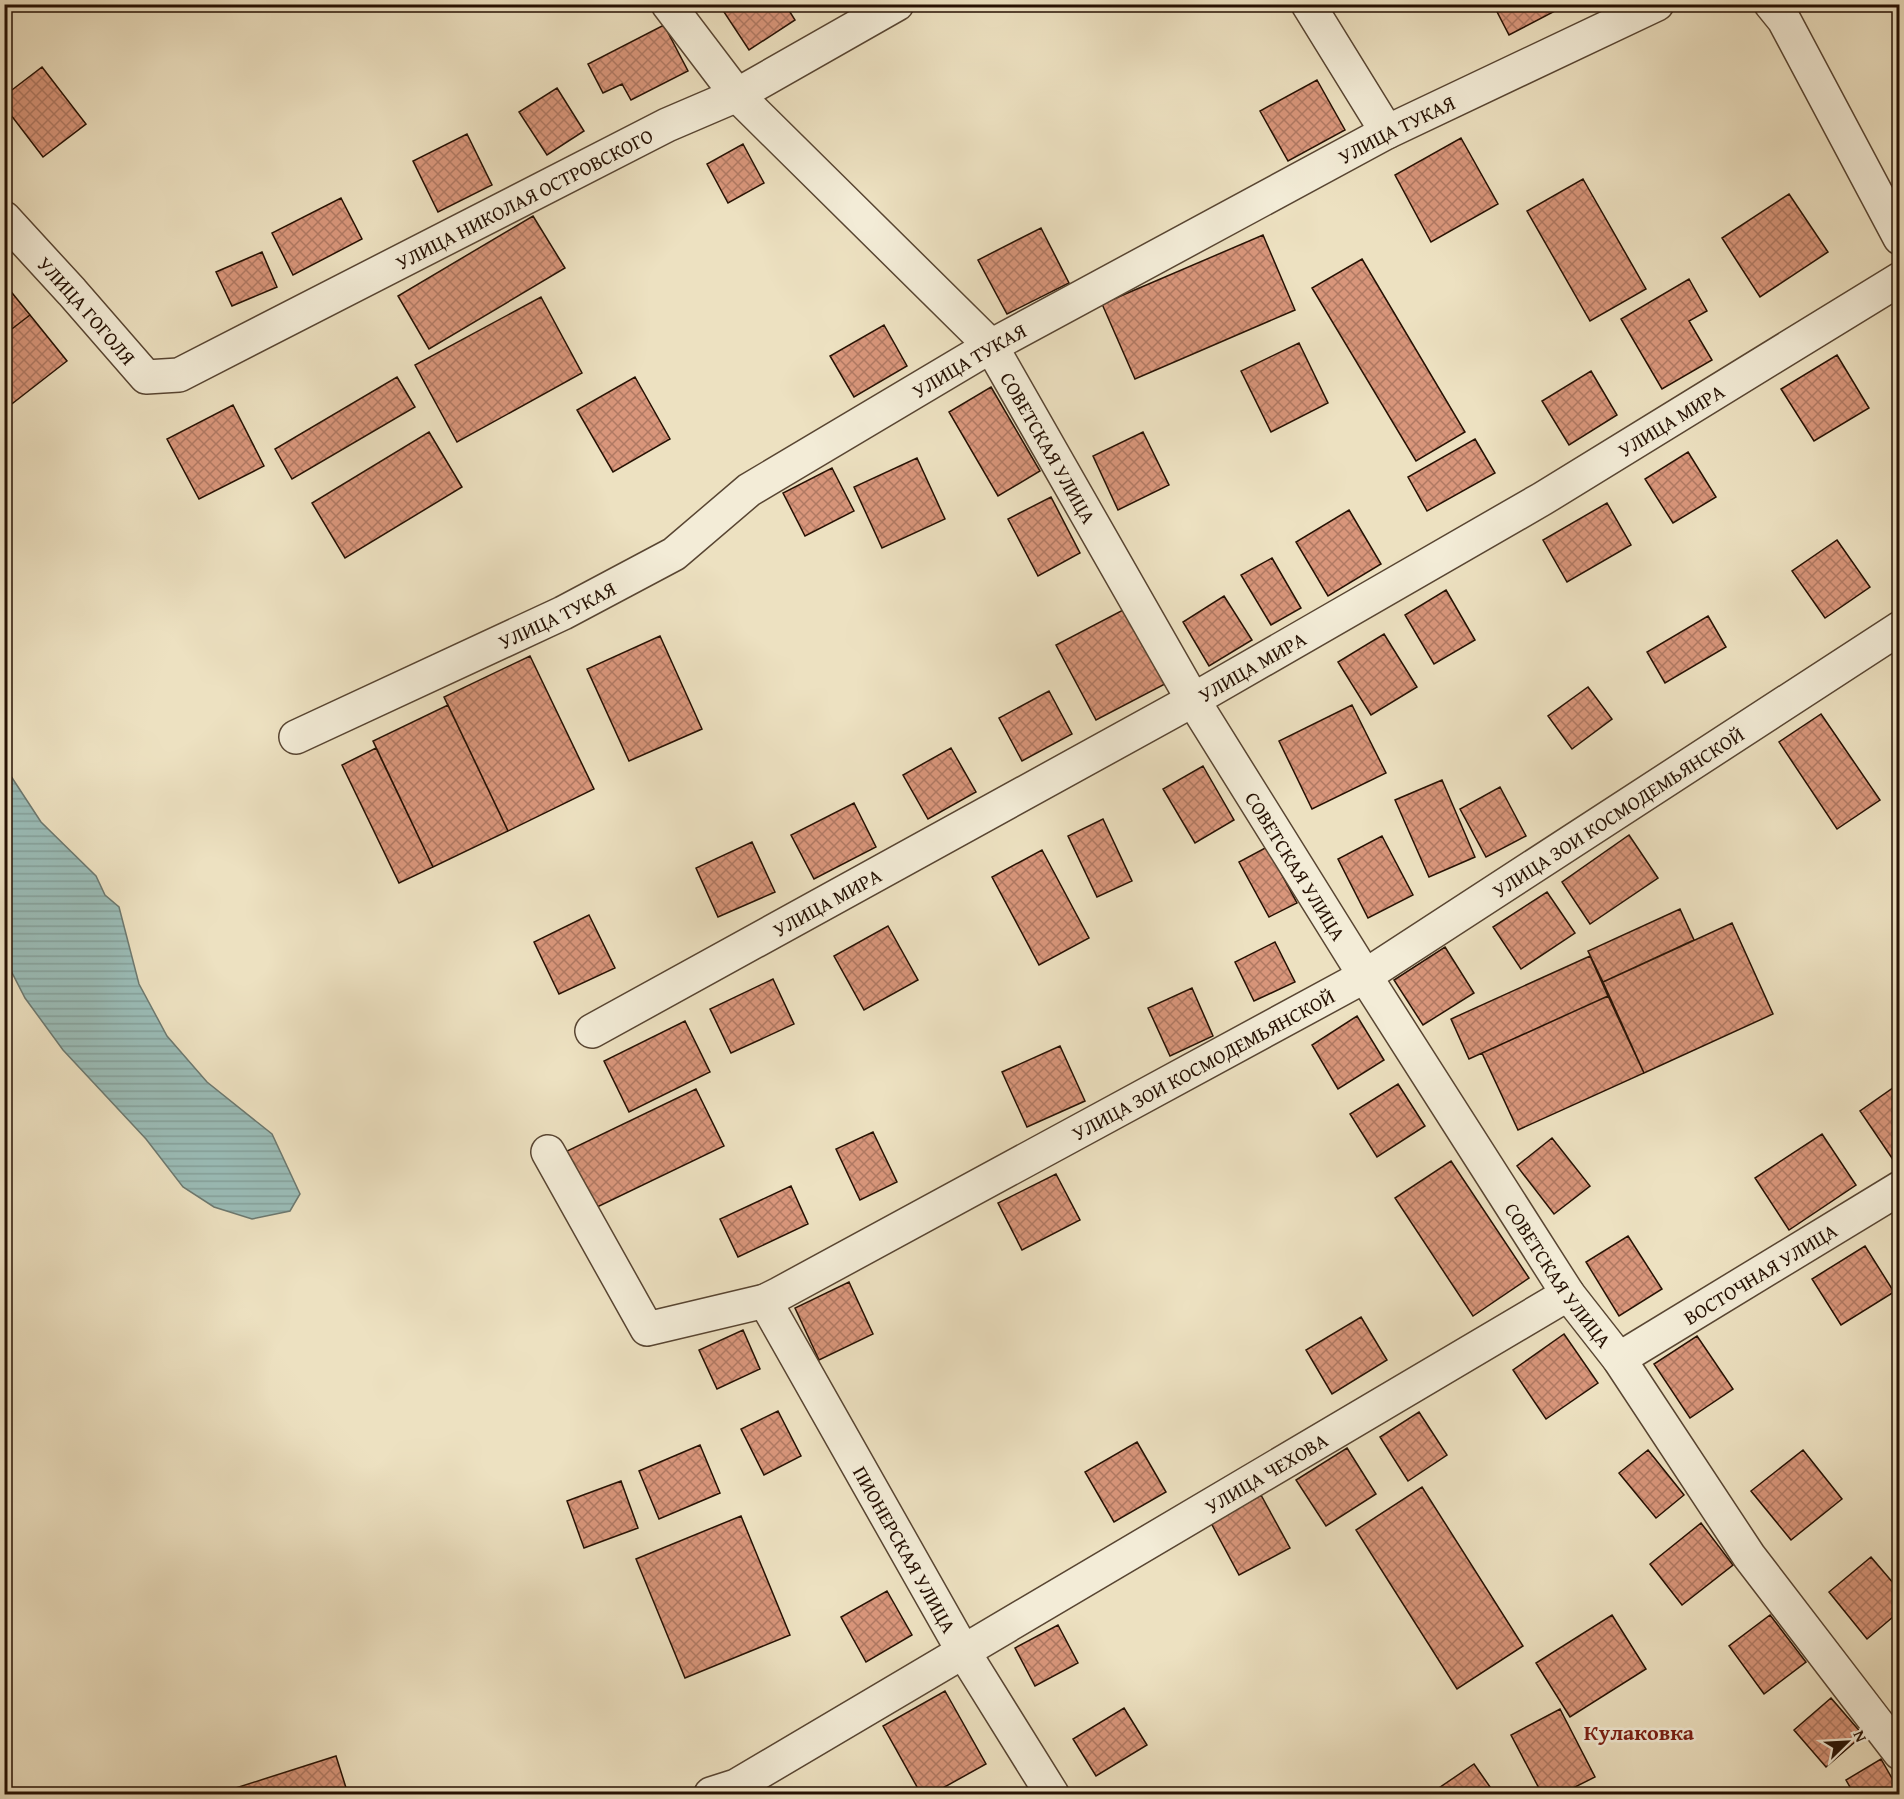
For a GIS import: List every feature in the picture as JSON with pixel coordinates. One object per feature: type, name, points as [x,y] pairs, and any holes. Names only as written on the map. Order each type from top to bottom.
[{"type":"street","name":"СОВЕТСКАЯ УЛИЦА","points":[[668,4],[737,95],[991,346],[1193,700],[1365,976],[1568,1294],[1619,1359],[1749,1556],[1899,1753]]},
{"type":"street","name":"УЛИЦА НИКОЛАЯ ОСТРОВСКОГО","points":[[146,377],[179,375],[667,125],[737,95],[897,4]]},
{"type":"street","points":[[1308,4],[1387,132]]},
{"type":"street","name":"УЛИЦА ТУКАЯ","points":[[297,737],[563,613],[674,554],[749,490],[991,346],[1387,132],[1657,4]]},
{"type":"street","points":[[1771,4],[1784,20],[1899,238]]},
{"type":"street","name":"УЛИЦА ГОГОЛЯ","points":[[4,218],[146,377]]},
{"type":"street","name":"УЛИЦА МИРА","points":[[592,1031],[1193,700],[1542,500],[1899,279]]},
{"type":"street","name":"УЛИЦА ЗОИ КОСМОДЕМЬЯНСКОЙ","points":[[548,1152],[647,1329],[765,1301],[1365,976],[1899,627]]},
{"type":"street","name":"ВОСТОЧНАЯ УЛИЦА","points":[[1619,1359],[1899,1188]]},
{"type":"street","name":"УЛИЦА ЧЕХОВА","points":[[711,1794],[736,1785],[1568,1294]]},
{"type":"street","name":"ПИОНЕРСКАЯ УЛИЦА","points":[[765,1301],[963,1652],[1052,1794]]},
{"type":"water","points":[[5,767],[41,822],[96,876],[105,895],[119,907],[139,984],[167,1036],[207,1082],[272,1134],[300,1194],[290,1211],[252,1219],[214,1207],[183,1187],[146,1139],[63,1050],[25,998],[5,959]]},
{"type":"building","points":[[735,4],[785,4],[795,20],[749,50],[724,12]]},
{"type":"building","points":[[1493,4],[1554,4],[1557,10],[1509,35]]},
{"type":"building","points":[[664,25],[688,71],[631,100],[622,84],[603,93],[588,64]]},
{"type":"building","points":[[42,67],[86,124],[43,157],[4,106],[4,96]]},
{"type":"building","points":[[1317,80],[1345,130],[1288,161],[1260,111]]},
{"type":"building","points":[[557,88],[584,131],[547,155],[519,112]]},
{"type":"building","points":[[467,134],[492,185],[438,212],[413,161]]},
{"type":"building","points":[[1461,138],[1498,204],[1431,242],[1395,175]]},
{"type":"building","points":[[743,144],[764,183],[728,203],[707,164]]},
{"type":"building","points":[[1583,179],[1646,289],[1590,321],[1527,211]]},
{"type":"building","points":[[1789,194],[1828,252],[1760,297],[1722,238]]},
{"type":"building","points":[[341,198],[362,239],[293,275],[272,233]]},
{"type":"building","points":[[533,216],[565,268],[429,349],[398,296]]},
{"type":"building","points":[[1041,228],[1069,283],[1007,314],[978,260]]},
{"type":"building","points":[[1263,235],[1295,310],[1135,379],[1102,304]]},
{"type":"building","points":[[262,252],[277,287],[232,306],[216,272]]},
{"type":"building","points":[[1362,259],[1465,432],[1416,461],[1312,288]]},
{"type":"building","points":[[1689,279],[1707,311],[1689,321],[1712,360],[1662,389],[1621,319]]},
{"type":"building","points":[[4,283],[30,315],[4,335]]},
{"type":"building","points":[[541,297],[582,373],[457,442],[415,365]]},
{"type":"building","points":[[30,315],[67,361],[4,410],[4,335]]},
{"type":"building","points":[[884,325],[907,366],[854,397],[830,356]]},
{"type":"building","points":[[1299,343],[1328,403],[1271,432],[1241,371]]},
{"type":"building","points":[[1837,355],[1869,408],[1814,441],[1781,389]]},
{"type":"building","points":[[1591,371],[1617,415],[1569,445],[1542,401]]},
{"type":"building","points":[[397,377],[415,407],[292,479],[275,449]]},
{"type":"building","points":[[635,377],[670,439],[613,472],[577,410]]},
{"type":"building","points":[[991,387],[1040,471],[998,496],[949,412]]},
{"type":"building","points":[[233,405],[264,466],[199,499],[167,439]]},
{"type":"building","points":[[429,432],[462,487],[345,558],[312,503]]},
{"type":"building","points":[[1143,432],[1169,485],[1118,510],[1093,456]]},
{"type":"building","points":[[1475,439],[1495,473],[1427,511],[1408,477]]},
{"type":"building","points":[[1688,452],[1716,497],[1673,523],[1645,479]]},
{"type":"building","points":[[917,458],[945,519],[882,548],[854,487]]},
{"type":"building","points":[[832,468],[854,511],[805,536],[783,493]]},
{"type":"building","points":[[1051,497],[1080,553],[1038,576],[1008,519]]},
{"type":"building","points":[[1607,503],[1631,545],[1567,582],[1543,540]]},
{"type":"building","points":[[1349,510],[1381,564],[1328,596],[1296,542]]},
{"type":"building","points":[[1837,540],[1870,587],[1825,618],[1792,571]]},
{"type":"building","points":[[1272,558],[1301,608],[1271,625],[1241,575]]},
{"type":"building","points":[[1446,590],[1475,640],[1434,664],[1405,615]]},
{"type":"building","points":[[1224,596],[1252,640],[1209,666],[1183,622]]},
{"type":"building","points":[[1125,609],[1165,684],[1096,720],[1056,645]]},
{"type":"building","points":[[1708,616],[1726,647],[1665,683],[1647,652]]},
{"type":"building","points":[[1384,634],[1417,687],[1371,715],[1338,662]]},
{"type":"building","points":[[660,636],[702,729],[629,761],[587,669]]},
{"type":"building","points":[[530,656],[594,789],[508,831],[444,697]]},
{"type":"building","points":[[1588,687],[1612,719],[1572,749],[1548,716]]},
{"type":"building","points":[[1049,691],[1072,734],[1022,761],[999,718]]},
{"type":"building","points":[[448,705],[508,831],[433,867],[373,741]]},
{"type":"building","points":[[1352,705],[1386,773],[1312,809],[1279,741]]},
{"type":"building","points":[[1821,714],[1880,800],[1837,829],[1779,742]]},
{"type":"building","points":[[376,748],[433,867],[399,883],[342,765]]},
{"type":"building","points":[[951,748],[976,792],[928,819],[903,775]]},
{"type":"building","points":[[1203,766],[1234,820],[1195,843],[1163,789]]},
{"type":"building","points":[[1442,780],[1475,857],[1429,877],[1395,800]]},
{"type":"building","points":[[1500,787],[1526,836],[1486,857],[1460,809]]},
{"type":"building","points":[[854,803],[876,847],[814,879],[791,835]]},
{"type":"building","points":[[1103,819],[1132,881],[1097,897],[1068,836]]},
{"type":"building","points":[[1629,835],[1658,878],[1590,924],[1562,882]]},
{"type":"building","points":[[1382,836],[1413,895],[1368,918],[1338,859]]},
{"type":"building","points":[[752,842],[775,892],[718,917],[696,868]]},
{"type":"building","points":[[1267,847],[1297,903],[1269,917],[1239,862]]},
{"type":"building","points":[[1042,850],[1089,938],[1039,965],[992,877]]},
{"type":"building","points":[[1547,892],[1575,933],[1521,969],[1493,927]]},
{"type":"building","points":[[1680,909],[1694,940],[1603,982],[1588,951]]},
{"type":"building","points":[[589,915],[615,968],[559,994],[534,942]]},
{"type":"building","points":[[1732,923],[1773,1014],[1644,1073],[1603,982]]},
{"type":"building","points":[[888,926],[918,980],[864,1010],[834,956]]},
{"type":"building","points":[[1275,942],[1295,982],[1254,1001],[1235,962]]},
{"type":"building","points":[[1445,947],[1474,993],[1423,1025],[1394,980]]},
{"type":"building","points":[[1590,956],[1608,996],[1469,1059],[1451,1019]]},
{"type":"building","points":[[773,979],[794,1024],[731,1053],[710,1009]]},
{"type":"building","points":[[1192,988],[1213,1036],[1170,1056],[1148,1008]]},
{"type":"building","points":[[1608,996],[1644,1073],[1518,1130],[1482,1053]]},
{"type":"building","points":[[1357,1016],[1384,1060],[1338,1089],[1312,1045]]},
{"type":"building","points":[[685,1021],[710,1072],[629,1112],[604,1061]]},
{"type":"building","points":[[1060,1046],[1085,1101],[1027,1127],[1002,1072]]},
{"type":"building","points":[[1900,1083],[1900,1162],[1896,1164],[1860,1111]]},
{"type":"building","points":[[1398,1084],[1425,1126],[1377,1157],[1350,1114]]},
{"type":"building","points":[[696,1089],[724,1146],[593,1209],[565,1152]]},
{"type":"building","points":[[873,1132],[897,1182],[860,1200],[836,1149]]},
{"type":"building","points":[[1822,1134],[1856,1185],[1789,1230],[1755,1178]]},
{"type":"building","points":[[1552,1138],[1590,1186],[1554,1214],[1517,1166]]},
{"type":"building","points":[[1451,1161],[1529,1278],[1473,1316],[1395,1198]]},
{"type":"building","points":[[1056,1174],[1080,1220],[1022,1250],[998,1203]]},
{"type":"building","points":[[791,1186],[808,1224],[738,1257],[720,1219]]},
{"type":"building","points":[[1628,1236],[1662,1289],[1619,1316],[1586,1262]]},
{"type":"building","points":[[1865,1246],[1894,1292],[1841,1325],[1812,1279]]},
{"type":"building","points":[[849,1282],[873,1334],[819,1360],[795,1308]]},
{"type":"building","points":[[1361,1317],[1387,1360],[1332,1394],[1306,1350]]},
{"type":"building","points":[[743,1330],[760,1369],[717,1389],[699,1350]]},
{"type":"building","points":[[1564,1334],[1598,1383],[1546,1419],[1513,1370]]},
{"type":"building","points":[[1697,1336],[1733,1389],[1690,1418],[1654,1364]]},
{"type":"building","points":[[778,1411],[801,1456],[764,1475],[741,1429]]},
{"type":"building","points":[[1419,1412],[1447,1455],[1408,1481],[1380,1437]]},
{"type":"building","points":[[1137,1442],[1166,1492],[1114,1522],[1085,1472]]},
{"type":"building","points":[[700,1445],[720,1493],[659,1519],[639,1471]]},
{"type":"building","points":[[1347,1448],[1376,1494],[1326,1526],[1296,1480]]},
{"type":"building","points":[[1648,1450],[1684,1495],[1656,1518],[1619,1473]]},
{"type":"building","points":[[1803,1450],[1842,1499],[1791,1540],[1751,1491]]},
{"type":"building","points":[[621,1481],[638,1528],[584,1548],[567,1501]]},
{"type":"building","points":[[1422,1487],[1523,1646],[1457,1689],[1356,1530]]},
{"type":"building","points":[[1261,1495],[1290,1548],[1239,1575],[1211,1523]]},
{"type":"building","points":[[741,1516],[790,1635],[685,1678],[636,1559]]},
{"type":"building","points":[[1701,1523],[1733,1565],[1682,1605],[1650,1564]]},
{"type":"building","points":[[1871,1557],[1900,1591],[1900,1611],[1867,1639],[1829,1592]]},
{"type":"building","points":[[887,1591],[912,1635],[866,1662],[841,1617]]},
{"type":"building","points":[[1612,1615],[1646,1669],[1570,1717],[1536,1663]]},
{"type":"building","points":[[1770,1615],[1806,1662],[1764,1694],[1729,1646]]},
{"type":"building","points":[[1058,1625],[1078,1663],[1035,1686],[1015,1648]]},
{"type":"building","points":[[945,1691],[986,1764],[932,1794],[921,1794],[883,1726]]},
{"type":"building","points":[[1831,1698],[1863,1735],[1826,1767],[1794,1730]]},
{"type":"building","points":[[1124,1708],[1147,1745],[1096,1776],[1073,1739]]},
{"type":"building","points":[[1560,1709],[1595,1777],[1561,1794],[1542,1794],[1511,1735]]},
{"type":"building","points":[[336,1756],[348,1794],[217,1794]]},
{"type":"building","points":[[1881,1759],[1897,1787],[1884,1794],[1854,1794],[1846,1780]]},
{"type":"building","points":[[1474,1764],[1495,1794],[1430,1794]]},
{"type":"district","name":"Кулаковка","points":[[1639,1732]]}]
